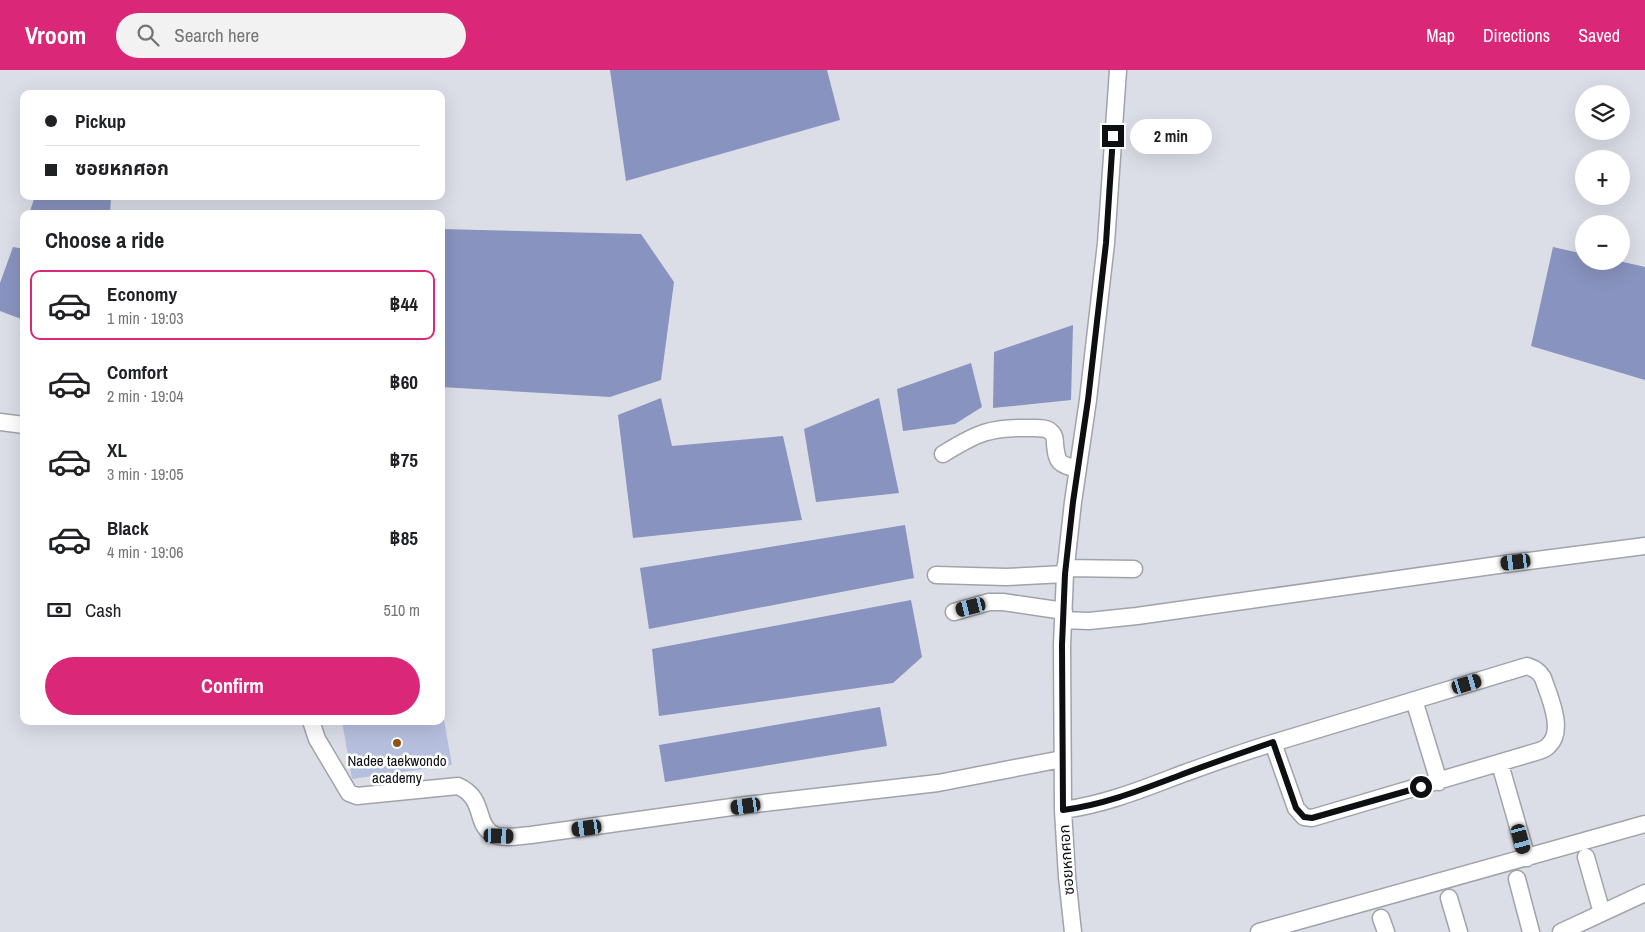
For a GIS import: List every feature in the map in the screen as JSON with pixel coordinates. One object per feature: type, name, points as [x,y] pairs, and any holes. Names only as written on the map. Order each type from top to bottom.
[{"type":"street","name":"ซอยหกศอก","points":[[1073,932],[1066,877],[1076,808],[1062,759],[1062,645],[1072,618],[1068,570],[1078,469],[1105,248],[1118,70]]},
{"type":"street","points":[[0,422],[20,424]]},
{"type":"street","points":[[943,454],[968,438],[990,430],[1044,428],[1051,431],[1054,436],[1058,460],[1061,464],[1078,469]]},
{"type":"street","points":[[954,612],[989,602],[1003,602],[1072,618],[1137,616],[1645,546]]},
{"type":"street","points":[[936,575],[1006,577],[1093,568],[1134,569]]},
{"type":"street","points":[[1076,808],[1147,788],[1273,742],[1527,666],[1540,673],[1555,715],[1556,729],[1549,745],[1539,752],[1312,818],[1304,817],[1296,808],[1273,742]]},
{"type":"street","points":[[1414,700],[1439,782]]},
{"type":"street","points":[[312,725],[317,739],[350,793],[357,796],[458,786],[466,789],[474,797],[485,825],[491,833],[499,836],[531,835],[746,806],[938,783],[1062,759]]},
{"type":"street","points":[[1500,764],[1526,858]]},
{"type":"street","points":[[1259,932],[1645,824]]},
{"type":"street","points":[[1586,857],[1602,913]]},
{"type":"street","points":[[1517,879],[1531,932]]},
{"type":"street","points":[[1561,932],[1645,893]]},
{"type":"street","points":[[1449,898],[1459,932]]},
{"type":"shaded area","points":[[610,70],[827,70],[840,120],[626,181]]},
{"type":"shaded area","points":[[34,200],[111,200],[110,210],[30,210]]},
{"type":"shaded area","points":[[445,229],[641,234],[674,282],[661,380],[610,397],[445,387]]},
{"type":"shaded area","points":[[13,247],[20,248],[20,318],[0,311],[0,283]]},
{"type":"shaded area","points":[[1553,247],[1575,252],[1575,270],[1630,270],[1630,264],[1645,267],[1645,380],[1531,346]]},
{"type":"shaded area","points":[[1073,325],[1071,400],[993,408],[994,352]]},
{"type":"shaded area","points":[[971,363],[982,407],[955,424],[903,431],[897,389]]},
{"type":"shaded area","points":[[661,398],[672,446],[783,436],[802,520],[633,538],[618,415]]},
{"type":"shaded area","points":[[879,398],[899,493],[816,502],[804,429]]},
{"type":"shaded area","points":[[905,525],[914,578],[649,629],[640,568]]},
{"type":"shaded area","points":[[911,600],[922,657],[893,683],[659,716],[652,649]]},
{"type":"shaded area","points":[[880,707],[887,746],[665,782],[659,745]]},
{"type":"shaded area","name":"Nadee taekwondo academy","points":[[343,725],[445,725],[452,765],[352,779]]},
{"type":"place","name":"Nadee taekwondo academy","points":[[397,743]]},
{"type":"route","points":[[1113,136],[1106,243],[1065,574],[1062,645],[1063,810],[1089,806],[1147,788],[1273,742],[1296,808],[1304,817],[1312,818],[1421,787]]}]
